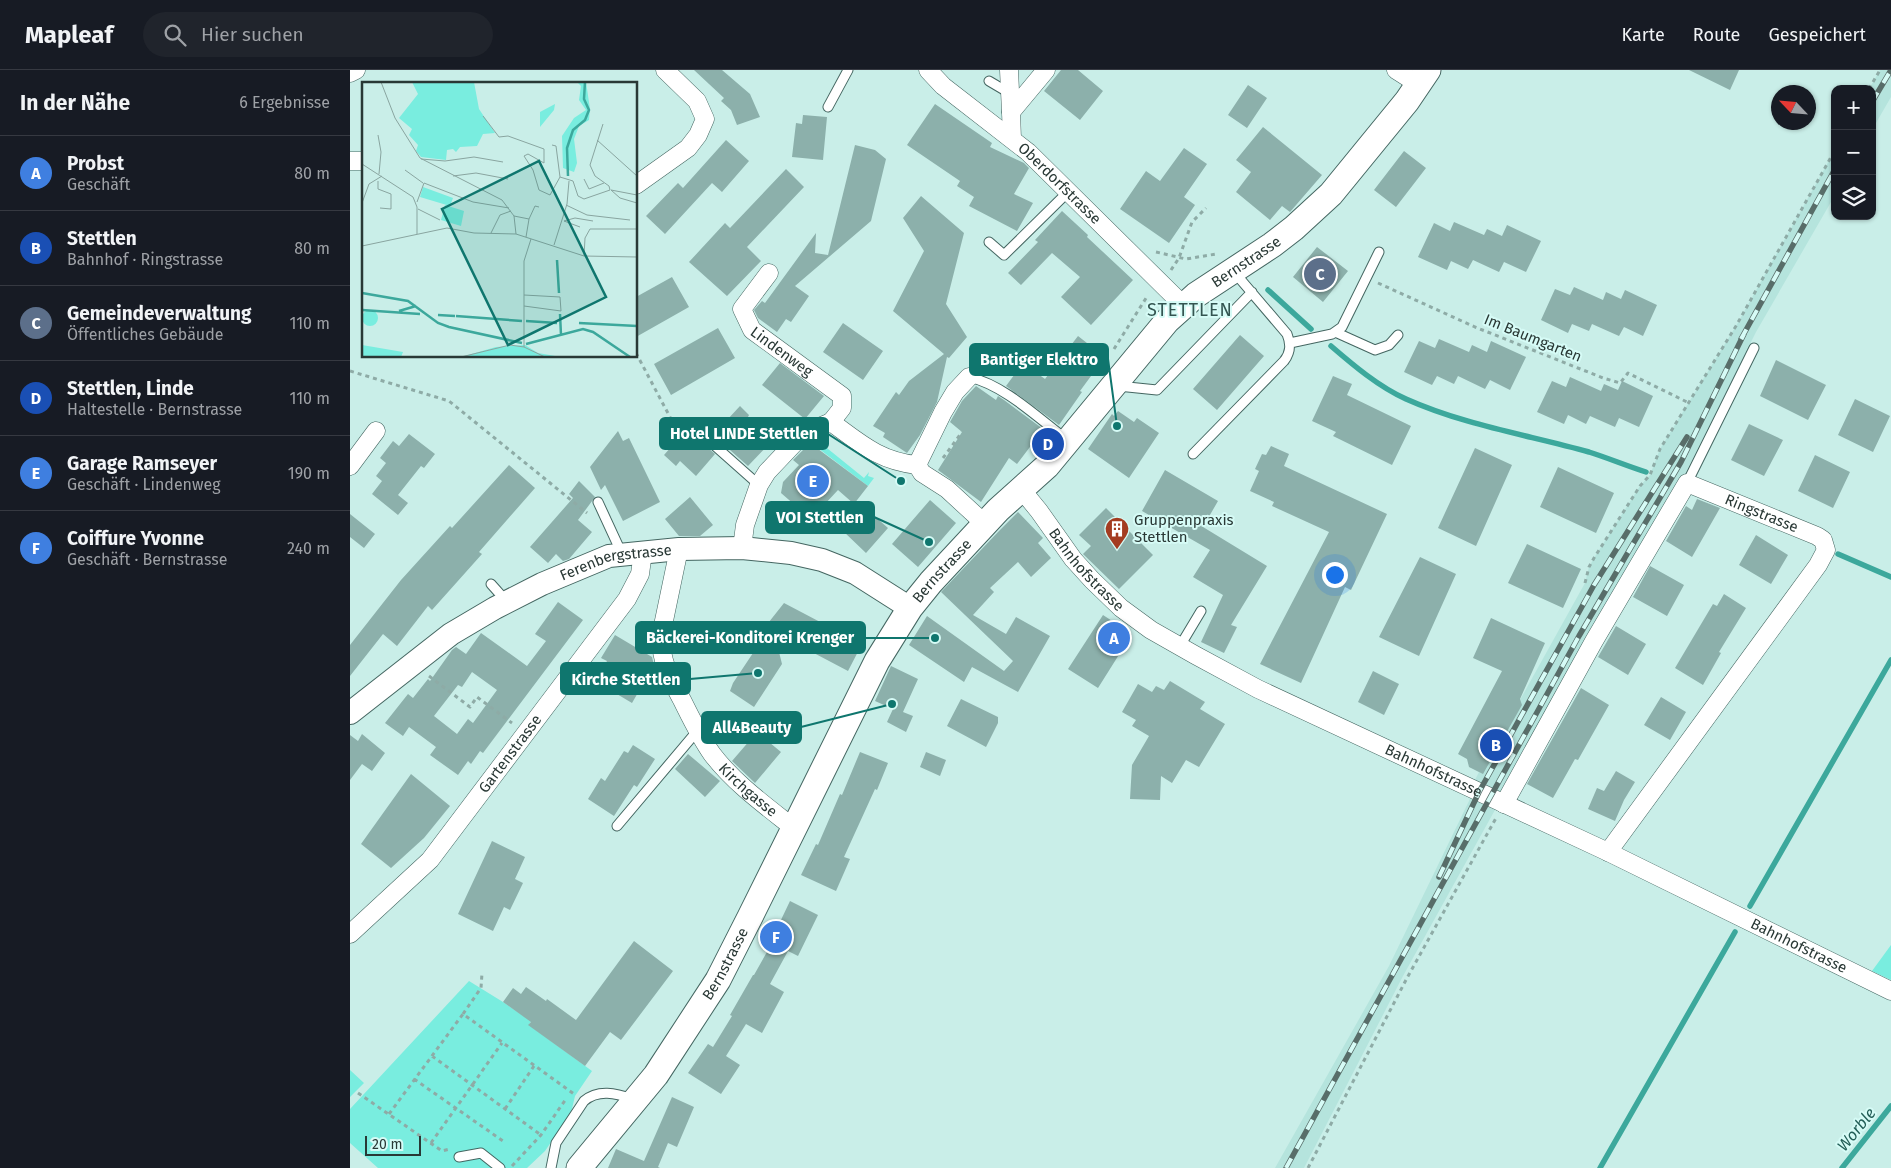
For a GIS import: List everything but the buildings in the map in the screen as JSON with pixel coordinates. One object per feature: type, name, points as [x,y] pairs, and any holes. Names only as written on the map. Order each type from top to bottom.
[{"type":"main road","name":"Bernstrasse","points":[[579,1168],[656,1075],[718,980],[795,829],[877,661],[910,608],[931,582],[985,524],[1047,466],[1150,340],[1227,261],[1294,228],[1331,194],[1372,146],[1423,77]]},
{"type":"street","points":[[350,74],[356,70]]},
{"type":"street","points":[[638,184],[688,148],[698,135],[705,119],[698,102],[665,70]]},
{"type":"street","name":"Oberdorfstrasse","points":[[928,70],[943,86],[1028,152],[1069,190],[1183,305]]},
{"type":"street","points":[[1010,70],[1012,139]]},
{"type":"street","points":[[1011,103],[1046,70]]},
{"type":"street","points":[[1396,70],[1423,77]]},
{"type":"street","name":"Lindenweg","points":[[769,273],[742,309],[752,330],[842,396],[842,408],[830,422]]},
{"type":"street","points":[[917,465],[943,412],[955,392],[969,377]]},
{"type":"street","points":[[742,548],[745,525],[766,472],[803,434],[830,422],[869,450],[899,463],[917,465]]},
{"type":"street","points":[[350,466],[376,432]]},
{"type":"street","points":[[917,465],[922,473],[947,490],[985,524]]},
{"type":"street","points":[[1504,804],[1594,641],[1687,483]]},
{"type":"street","name":"Ringstrasse","points":[[1608,852],[1818,565],[1826,550],[1823,540],[1817,536],[1687,483]]},
{"type":"street","name":"Bahnhofstrasse","points":[[1021,489],[1073,559],[1092,580],[1121,608],[1151,630],[1258,689],[1608,852],[1891,992]]},
{"type":"street","name":"Ferenbergstrasse","points":[[350,713],[451,634],[542,584],[609,556],[679,549],[742,548],[808,556],[839,565],[871,581],[910,608]]},
{"type":"street","name":"Kirchgasse","points":[[679,549],[668,596],[660,648],[665,669],[698,730],[724,768],[795,829]]},
{"type":"street","name":"Gartenstrasse","points":[[350,934],[430,860],[627,600],[640,574],[633,553]]},
{"type":"lane","points":[[828,107],[848,70]]},
{"type":"lane","points":[[990,81],[1011,103]]},
{"type":"lane","points":[[988,242],[1004,255],[1069,190]]},
{"type":"lane","points":[[1290,343],[1335,332],[1344,323],[1379,252]]},
{"type":"lane","points":[[1193,454],[1284,361],[1290,352],[1290,343],[1283,329],[1227,261]]},
{"type":"lane","points":[[1113,385],[1157,390],[1252,292]]},
{"type":"lane","points":[[1335,332],[1375,350],[1388,345],[1398,335]]},
{"type":"lane","points":[[1687,483],[1754,348]]},
{"type":"lane","points":[[969,377],[988,382],[1002,391],[1068,441]]},
{"type":"lane","points":[[697,430],[759,486]]},
{"type":"lane","points":[[598,502],[633,553]]},
{"type":"lane","points":[[491,584],[507,602]]},
{"type":"lane","points":[[1180,646],[1201,611]]},
{"type":"lane","points":[[617,826],[698,730]]},
{"type":"lane","points":[[551,1168],[556,1143],[584,1101],[594,1095],[607,1093],[620,1094],[635,1100]]},
{"type":"lane","points":[[459,1157],[481,1153],[500,1168]]},
{"type":"path","points":[[1871,85],[1880,70]]},
{"type":"path","points":[[1585,583],[1589,567],[1594,558],[1640,486],[1650,475],[1660,450],[1736,326],[1831,157]]},
{"type":"path","points":[[1109,356],[1146,297],[1175,267],[1192,222],[1206,208]]},
{"type":"path","points":[[1148,249],[1179,258],[1204,257],[1227,261]]},
{"type":"path","name":"Im Baumgarten","points":[[1366,277],[1474,326],[1603,378],[1620,383],[1628,374],[1689,403]]},
{"type":"path","points":[[638,357],[679,434],[691,427],[697,430]]},
{"type":"path","points":[[350,371],[449,401],[594,519]]},
{"type":"path","points":[[943,458],[962,432]]},
{"type":"path","points":[[412,663],[470,707],[477,697],[526,734]]},
{"type":"path","points":[[1308,1168],[1407,978],[1504,804]]},
{"type":"path","points":[[389,1114],[481,988],[482,973]]},
{"type":"path","points":[[463,1014],[584,1101]]},
{"type":"path","points":[[431,1143],[502,1043]]},
{"type":"path","points":[[432,1056],[542,1135]]},
{"type":"path","points":[[505,1109],[534,1066]]},
{"type":"path","points":[[414,1079],[503,1141]]},
{"type":"path","points":[[358,1093],[442,1151],[455,1147],[459,1157]]},
{"type":"path","points":[[510,1168],[542,1135],[571,1093]]},
{"type":"shaded area","points":[[1880,70],[1891,70],[1891,97],[1876,123],[1876,85],[1871,85]]},
{"type":"shaded area","points":[[1831,157],[1831,202],[1756,332],[1685,474],[1614,595],[1403,976],[1304,1168],[1275,1168],[1389,966],[1469,801],[1479,772],[1470,767],[1520,700],[1585,583],[1589,567],[1594,558],[1640,486],[1650,475],[1660,449],[1736,326]]},
{"type":"shaded area","points":[[812,436],[864,478],[869,472],[868,476],[874,478],[868,486],[806,439]]},
{"type":"shaded area","points":[[1891,945],[1891,980],[1872,971]]},
{"type":"shaded area","points":[[469,981],[531,1021],[529,1025],[592,1071],[575,1096],[571,1113],[545,1151],[527,1168],[378,1168],[350,1143],[350,1109]]},
{"type":"shaded area","points":[[350,1070],[364,1083],[350,1097]]},
{"type":"waterway","points":[[1268,290],[1311,329]]},
{"type":"waterway","points":[[1331,346],[1376,382],[1396,394],[1428,408],[1473,423],[1589,452],[1646,472]]},
{"type":"waterway","points":[[1838,554],[1891,577]]},
{"type":"waterway","points":[[1750,906],[1891,660]]},
{"type":"waterway","points":[[1600,1168],[1735,932]]},
{"type":"waterway","name":"Worble","points":[[1842,1168],[1891,1106]]},
{"type":"railway","points":[[1876,95],[1891,70]]},
{"type":"railway","points":[[1741,339],[1832,175]]},
{"type":"railway","points":[[1286,1168],[1579,636],[1681,462],[1744,334]]},
{"type":"railway","points":[[1439,877],[1479,792],[1594,585],[1687,437]]},
{"type":"place","name":"Gemeindeverwaltung","points":[[1320,274]]},
{"type":"place","name":"Bantiger Elektro","points":[[1117,426]]},
{"type":"place","name":"Stettlen, Linde","points":[[1048,444]]},
{"type":"place","name":"Garage Ramseyer","points":[[813,481]]},
{"type":"place","name":"Hotel LINDE Stettlen","points":[[901,481]]},
{"type":"place","name":"VOI Stettlen","points":[[929,542]]},
{"type":"place","name":"Gruppenpraxis Stettlen","points":[[1117,550]]},
{"type":"place","name":"Bäckerei-Konditorei Krenger","points":[[935,638]]},
{"type":"place","name":"Probst","points":[[1114,638]]},
{"type":"place","name":"Kirche Stettlen","points":[[758,673]]},
{"type":"place","name":"All4Beauty","points":[[892,704]]},
{"type":"place","name":"Stettlen","points":[[1496,745]]},
{"type":"place","name":"Coiffure Yvonne","points":[[776,937]]},
{"type":"district","name":"STETTLEN","points":[[1190,310]]}]
